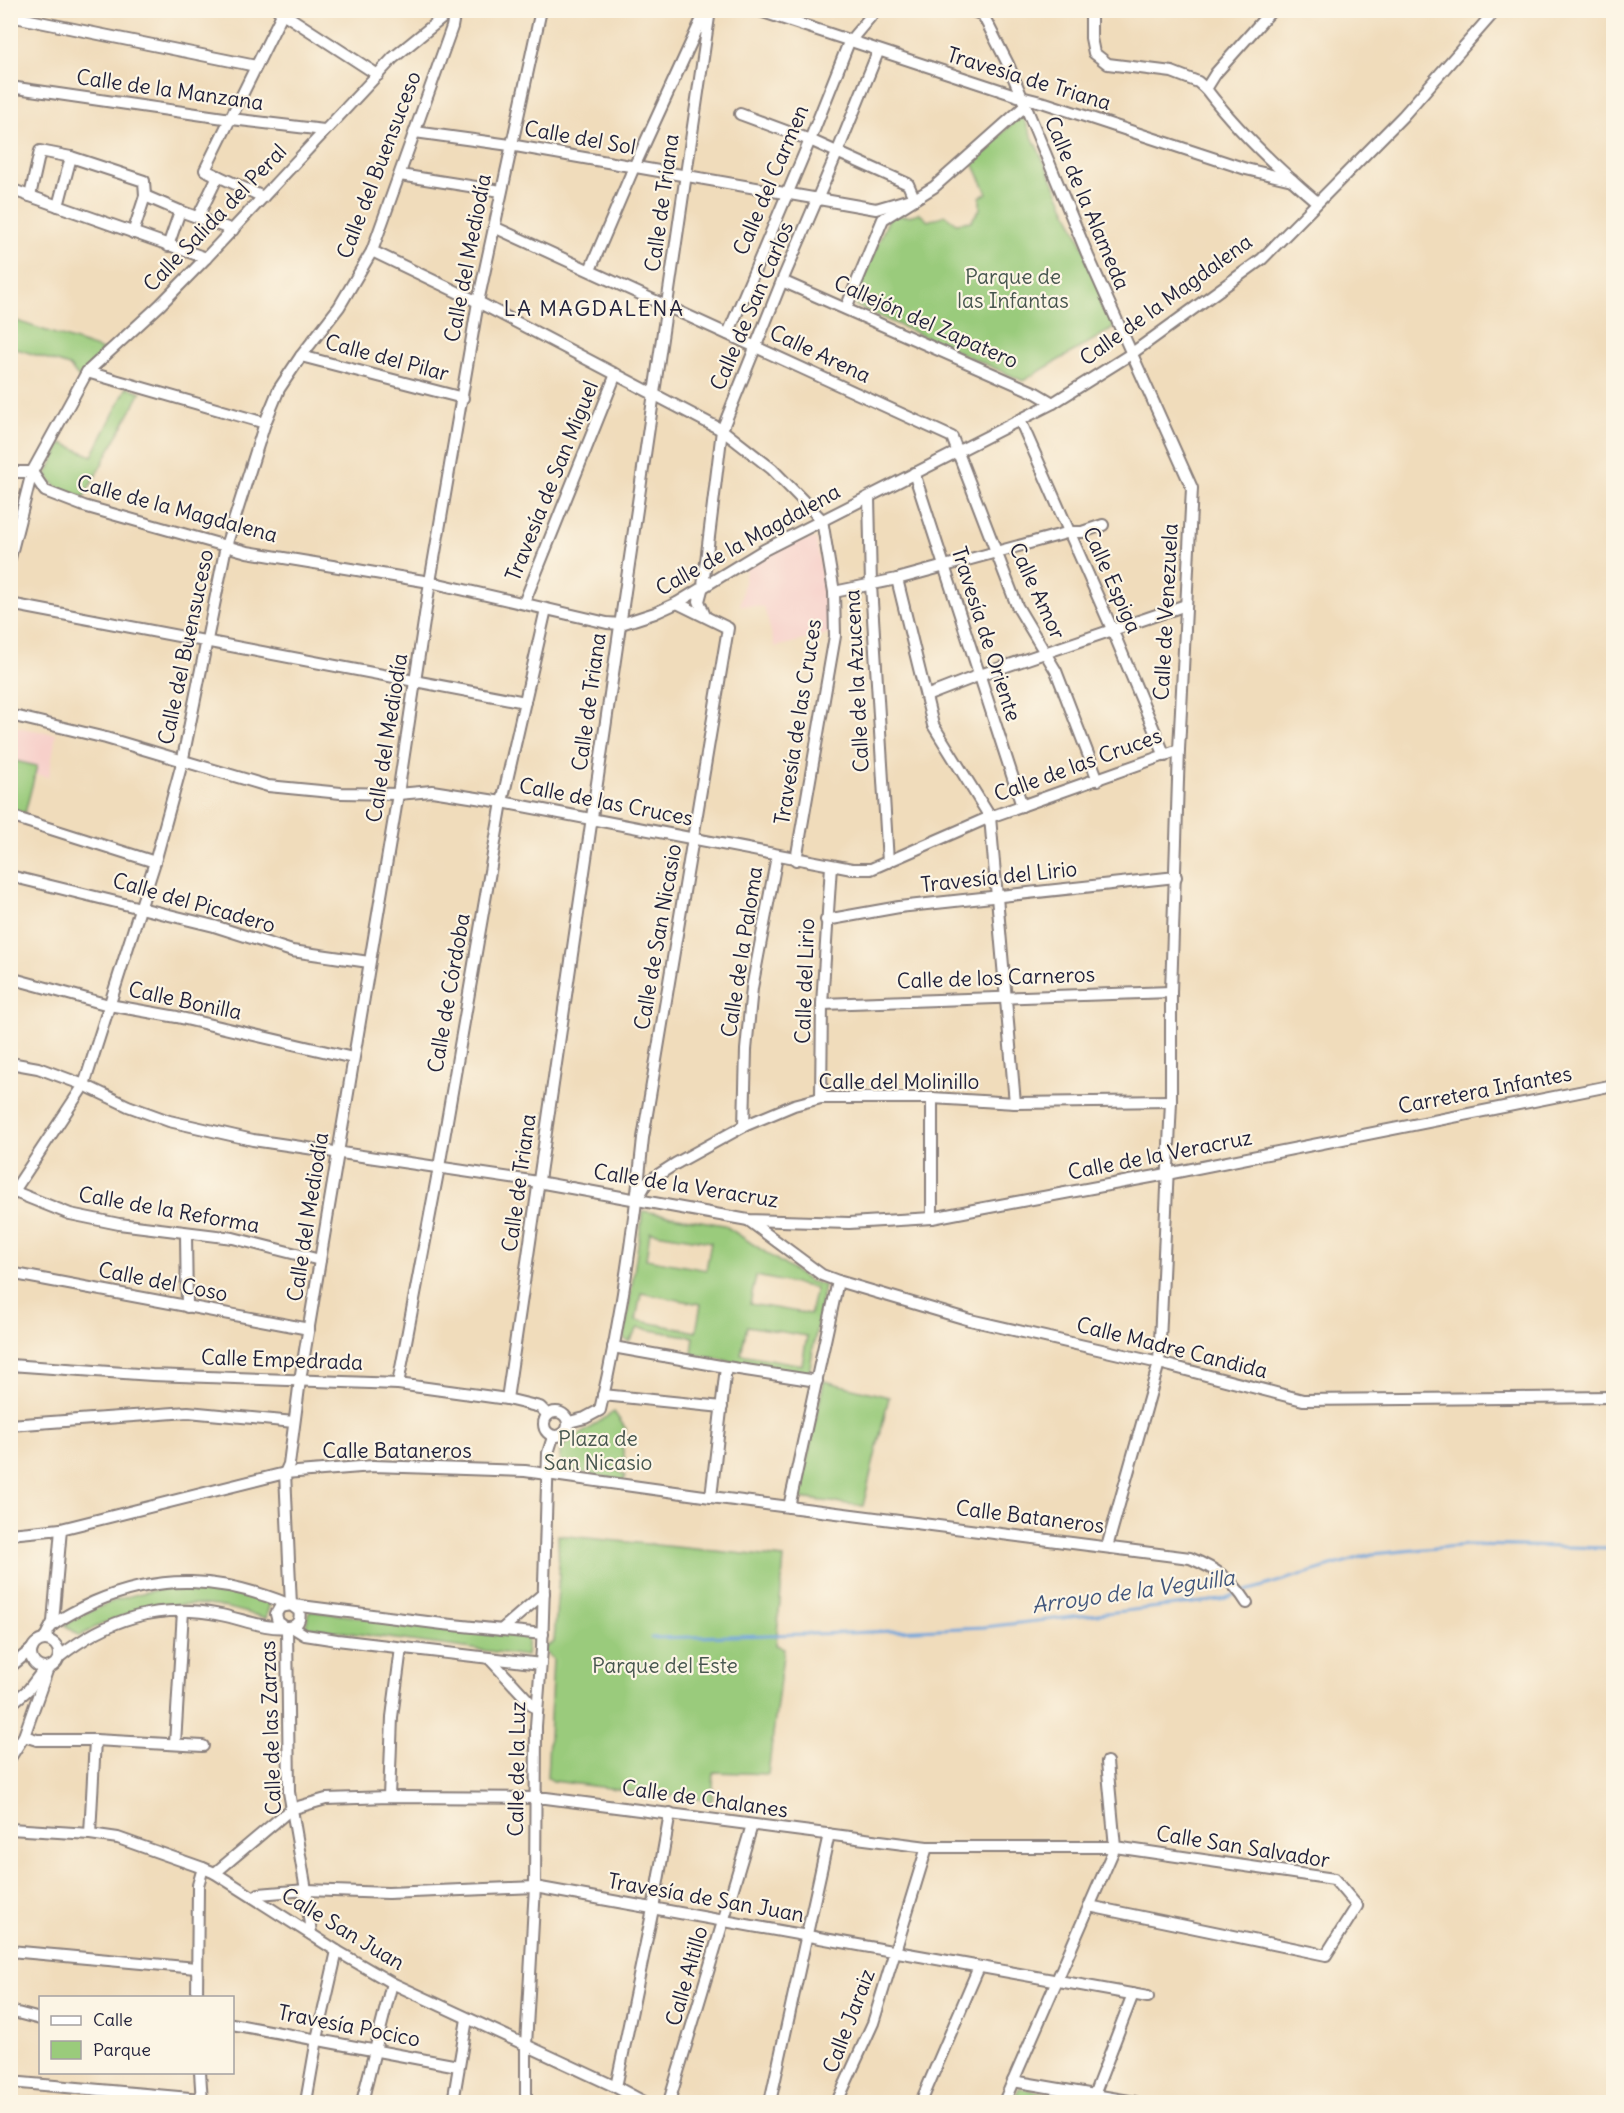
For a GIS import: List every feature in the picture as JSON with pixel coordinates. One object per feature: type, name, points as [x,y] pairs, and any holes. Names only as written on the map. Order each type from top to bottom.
[{"type":"street","name":"Calle del Mediodía","points":[[285,1473],[289,1464],[300,1380],[369,962],[378,921],[430,582],[478,302],[510,145],[541,10]]},
{"type":"street","points":[[590,270],[706,10]]},
{"type":"street","name":"Calle de Triana","points":[[507,1399],[710,10]]},
{"type":"street","name":"Travesía de Triana","points":[[757,10],[1023,102],[1045,103],[1246,169],[1292,180]]},
{"type":"street","name":"Calle del Carmen","points":[[728,334],[849,42],[876,10]]},
{"type":"street","name":"Calle de la Alameda","points":[[970,10],[983,15],[1008,64],[1131,354]]},
{"type":"street","points":[[1091,10],[1091,38],[1094,53],[1108,64],[1173,72],[1198,82],[1292,180],[1317,202]]},
{"type":"street","points":[[1206,88],[1216,73],[1272,10]]},
{"type":"street","name":"Calle de la Magdalena","points":[[32,472],[45,490],[84,506],[247,552],[430,582],[621,624],[677,603],[764,550],[1053,403],[1131,354],[1262,259],[1403,116],[1496,10]]},
{"type":"street","points":[[263,197],[205,170],[281,11],[378,75]]},
{"type":"street","name":"Calle Salida del Peral","points":[[10,558],[32,472],[87,372],[160,305],[206,258],[393,58],[450,11]]},
{"type":"street","name":"Calle del Buensuceso","points":[[13,1194],[84,1085],[155,862],[182,762],[226,546],[265,423],[279,389],[301,356],[339,308],[372,251],[452,27],[450,11]]},
{"type":"street","points":[[10,16],[256,66]]},
{"type":"street","name":"Calle de San Carlos","points":[[705,616],[699,601],[703,586],[722,430],[755,345],[878,52]]},
{"type":"street","name":"Calle de la Manzana","points":[[10,87],[324,130]]},
{"type":"street","points":[[846,308],[883,219],[934,187],[1023,102]]},
{"type":"street","points":[[740,114],[810,140],[908,184],[915,198]]},
{"type":"street","name":"Calle del Sol","points":[[415,132],[510,145],[876,209],[915,198]]},
{"type":"street","points":[[30,196],[40,151],[71,157],[144,181],[145,196],[133,233]]},
{"type":"street","points":[[58,206],[71,157]]},
{"type":"street","points":[[400,174],[501,191]]},
{"type":"street","points":[[198,217],[218,176]]},
{"type":"street","points":[[10,189],[206,258]]},
{"type":"street","points":[[145,196],[233,230]]},
{"type":"street","points":[[168,246],[180,211]]},
{"type":"street","name":"Calle Arena","points":[[494,227],[952,437],[958,451]]},
{"type":"street","points":[[372,251],[478,302],[722,430],[772,469],[822,520]]},
{"type":"street","name":"Callejón del Zapatero","points":[[782,281],[1036,393],[1053,403]]},
{"type":"street","name":"Calle de Venezuela","points":[[1107,1547],[1159,1363],[1171,1101],[1171,992],[1179,750],[1192,488],[1131,354]]},
{"type":"street","name":"Calle del Pilar","points":[[301,356],[463,398]]},
{"type":"street","points":[[87,372],[265,423]]},
{"type":"street","name":"Travesía de San Miguel","points":[[524,603],[616,374]]},
{"type":"street","name":"Calle Espiga","points":[[1020,420],[1165,756]]},
{"type":"street","name":"Calle Amor","points":[[958,451],[1017,606],[1056,671],[1098,780]]},
{"type":"street","points":[[10,472],[32,472]]},
{"type":"street","name":"Travesía de Oriente","points":[[914,473],[1022,806]]},
{"type":"street","name":"Calle de la Azucena","points":[[869,497],[871,585],[888,862]]},
{"type":"street","name":"Travesía de las Cruces","points":[[796,860],[835,636],[834,592],[822,520]]},
{"type":"street","points":[[834,592],[897,579],[1103,525]]},
{"type":"street","points":[[897,579],[933,725],[990,817],[1015,1102]]},
{"type":"street","points":[[677,603],[705,616]]},
{"type":"street","points":[[10,604],[206,639],[525,702]]},
{"type":"street","points":[[926,696],[980,675],[1186,605]]},
{"type":"street","name":"Calle de Córdoba","points":[[398,1384],[502,802],[546,609]]},
{"type":"street","name":"Calle de San Nicasio","points":[[643,1178],[643,1138],[728,628],[705,616]]},
{"type":"street","name":"Calle de las Cruces","points":[[10,715],[106,738],[268,786],[341,793],[398,794],[432,791],[502,802],[831,867],[852,869],[871,869],[990,817],[1179,750]]},
{"type":"street","points":[[10,816],[155,862]]},
{"type":"street","name":"Calle de la Paloma","points":[[744,1126],[746,1050],[752,988],[777,856]]},
{"type":"street","name":"Calle del Lirio","points":[[821,1098],[822,1004],[831,867]]},
{"type":"street","name":"Calle del Picadero","points":[[10,876],[141,906],[292,951],[369,962]]},
{"type":"street","name":"Travesía del Lirio","points":[[826,920],[899,907],[1176,877]]},
{"type":"street","name":"Calle Bonilla","points":[[10,978],[110,1005],[177,1017],[353,1058]]},
{"type":"street","name":"Calle de los Carneros","points":[[822,1004],[1171,992]]},
{"type":"street","name":"Calle de la Veracruz","points":[[10,1063],[38,1068],[169,1121],[253,1140],[538,1182],[748,1220],[849,1223],[932,1218],[1167,1174],[1365,1133]]},
{"type":"street","name":"Carretera Infantes","points":[[1365,1133],[1614,1084]]},
{"type":"street","name":"Calle del Molinillo","points":[[643,1178],[675,1164],[744,1126],[794,1105],[821,1098],[932,1098],[1015,1102],[1171,1101]]},
{"type":"street","points":[[932,1098],[932,1218]]},
{"type":"street","points":[[10,1175],[22,1181]]},
{"type":"street","points":[[569,1422],[600,1410],[613,1347],[637,1199],[643,1178]]},
{"type":"street","name":"Calle de la Reforma","points":[[13,1194],[70,1214],[186,1234],[232,1238],[320,1260]]},
{"type":"street","name":"Calle Madre Candida","points":[[748,1220],[822,1275],[838,1281],[970,1320],[1159,1363],[1302,1400],[1614,1397]]},
{"type":"street","points":[[186,1234],[187,1307]]},
{"type":"street","name":"Calle del Coso","points":[[10,1273],[309,1329]]},
{"type":"street","points":[[789,1507],[838,1281]]},
{"type":"street","points":[[613,1347],[817,1381]]},
{"type":"street","name":"Calle Empedrada","points":[[10,1365],[152,1375],[398,1384],[507,1399],[540,1407],[548,1415]]},
{"type":"street","points":[[711,1497],[726,1367]]},
{"type":"street","points":[[603,1395],[722,1407]]},
{"type":"street","points":[[10,1425],[188,1412],[294,1422]]},
{"type":"street","points":[[554,1412],[560,1412],[566,1416],[569,1422],[565,1434],[559,1437],[553,1437],[547,1433],[544,1427],[544,1420],[554,1412]]},
{"type":"street","name":"Calle de la Luz","points":[[526,2103],[526,2045],[535,1887],[534,1797],[537,1710],[543,1634],[548,1453],[553,1437]]},
{"type":"street","name":"Calle Bataneros","points":[[10,1534],[61,1529],[285,1473],[373,1466],[525,1471],[1190,1558],[1212,1568],[1238,1588],[1246,1601]]},
{"type":"street","points":[[33,1710],[13,1703],[46,1668],[55,1664],[59,1657],[77,1643],[115,1622],[159,1611],[183,1611],[218,1614],[270,1626],[288,1627],[298,1622],[300,1614],[291,1605],[285,1473]]},
{"type":"street","points":[[44,1640],[53,1622],[61,1529]]},
{"type":"street","points":[[51,1626],[93,1602],[128,1588],[150,1583],[189,1581],[255,1593],[291,1605],[543,1634]]},
{"type":"street","points":[[501,1630],[544,1593]]},
{"type":"street","points":[[291,1605],[280,1607],[276,1614],[278,1622],[305,1635],[541,1664]]},
{"type":"street","points":[[175,1744],[183,1611]]},
{"type":"street","name":"Calle de las Zarzas","points":[[288,1627],[291,1809],[306,1890],[310,1934]]},
{"type":"street","points":[[10,1667],[37,1642],[44,1640],[56,1645],[59,1657]]},
{"type":"street","points":[[32,1648],[30,1653],[33,1662],[40,1668],[46,1668]]},
{"type":"street","points":[[389,1797],[392,1717],[401,1648]]},
{"type":"street","points":[[490,1659],[537,1710]]},
{"type":"street","points":[[10,1758],[24,1736],[46,1668]]},
{"type":"street","points":[[24,1736],[37,1740],[95,1740],[203,1746]]},
{"type":"street","points":[[90,1834],[95,1740]]},
{"type":"street","points":[[1004,2103],[1115,1847],[1107,1762]]},
{"type":"street","name":"Calle de Chalanes","points":[[291,1809],[326,1800],[389,1797],[534,1797],[927,1847],[1115,1847]]},
{"type":"street","points":[[216,1874],[291,1809]]},
{"type":"street","points":[[616,2087],[653,1909],[670,1813]]},
{"type":"street","name":"Calle Altillo","points":[[669,2103],[752,1825]]},
{"type":"street","name":"Calle San Juan","points":[[10,1829],[118,1838],[203,1868],[392,1983],[616,2087],[644,2103]]},
{"type":"street","points":[[770,2103],[829,1834]]},
{"type":"street","name":"Calle Jaraiz","points":[[837,2103],[873,2023],[927,1847]]},
{"type":"street","name":"Calle San Salvador","points":[[1089,1906],[1326,1954],[1357,1906],[1335,1879],[1115,1847]]},
{"type":"street","points":[[197,1996],[198,1885],[203,1868]]},
{"type":"street","name":"Travesía de San Juan","points":[[255,1898],[259,1894],[306,1890],[388,1893],[535,1887],[1148,1997]]},
{"type":"street","points":[[10,1951],[196,1968]]},
{"type":"street","points":[[306,2103],[317,2039],[337,1951]]},
{"type":"street","points":[[921,2103],[979,1967]]},
{"type":"street","points":[[362,2103],[373,2051],[392,1983]]},
{"type":"street","points":[[1094,2095],[1133,1994]]},
{"type":"street","points":[[10,2011],[39,2019]]},
{"type":"street","points":[[453,2103],[467,2019]]},
{"type":"street","name":"Travesía Pocico","points":[[234,2024],[458,2066]]},
{"type":"street","points":[[10,2082],[202,2101],[200,2074]]},
{"type":"street","points":[[1013,2081],[1135,2103]]},
{"type":"shaded area","points":[[816,538],[832,633],[775,647],[764,607],[740,605],[747,564],[786,544]]},
{"type":"shaded area","points":[[10,726],[56,734],[49,777],[34,774],[25,813],[11,809]]},
{"type":"green space","name":"Parque de las Infantas","points":[[1022,115],[1088,256],[1114,328],[1023,381],[852,304],[890,216],[909,216],[919,213],[928,221],[945,215],[956,223],[971,221],[980,209],[980,197],[987,193],[972,161]]},
{"type":"green space","points":[[11,319],[103,350],[80,379],[69,366],[11,347]]},
{"type":"green space","points":[[127,387],[141,392],[84,497],[57,487],[47,474],[62,443],[92,456]]},
{"type":"green space","points":[[11,760],[37,766],[25,813],[11,809]]},
{"type":"green space","points":[[643,1211],[724,1225],[809,1281],[824,1285],[809,1373],[692,1354],[694,1337],[638,1328],[629,1342],[624,1339]],"holes":[[[650,1232],[711,1242],[706,1270],[646,1259]],[[756,1276],[816,1288],[810,1314],[750,1304]],[[641,1293],[701,1304],[696,1332],[636,1320]],[[747,1326],[807,1336],[802,1365],[741,1354]]]},
{"type":"green space","points":[[824,1381],[889,1397],[863,1506],[799,1498]]},
{"type":"green space","name":"Plaza de San Nicasio","points":[[614,1412],[626,1429],[622,1446],[625,1460],[618,1465],[617,1470],[625,1476],[624,1481],[565,1469],[560,1458],[560,1448]]},
{"type":"green space","name":"Parque del Este","points":[[558,1535],[784,1558],[776,1645],[784,1648],[768,1774],[714,1772],[712,1801],[553,1781],[547,1777],[553,1659],[542,1649],[554,1642],[559,1575]]},
{"type":"green space","points":[[190,1587],[219,1590],[270,1602],[266,1618],[223,1607],[181,1605],[146,1609],[129,1614],[95,1627],[80,1636],[65,1625],[95,1609],[125,1597],[156,1590]]},
{"type":"green space","points":[[310,1611],[528,1638],[526,1656],[305,1627]]},
{"type":"green space","points":[[1019,2088],[1093,2102],[1013,2102]]},
{"type":"waterway","name":"Arroyo de la Veguilla","points":[[1243,1592],[1372,1554],[1468,1545],[1614,1548]]},
{"type":"waterway","name":"Arroyo de la Veguilla","points":[[651,1638],[984,1627],[1220,1600],[1237,1594]]},
{"type":"district","name":"LA MAGDALENA","points":[[594,308]]}]
